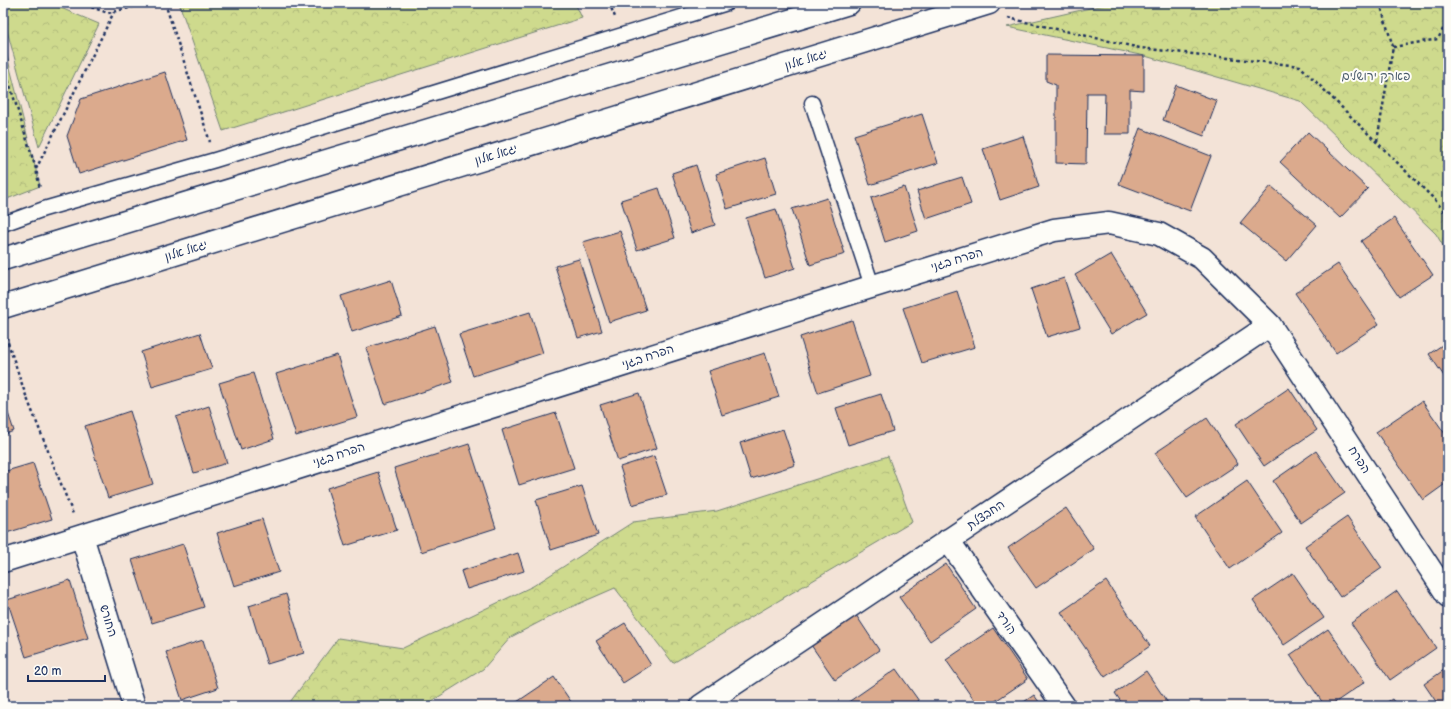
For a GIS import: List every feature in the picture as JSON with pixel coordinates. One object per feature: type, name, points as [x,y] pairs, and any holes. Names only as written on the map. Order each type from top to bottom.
[{"type":"street","points":[[3,259],[849,3]]},
{"type":"street","name":"יגאל אלון","points":[[3,307],[979,6]]},
{"type":"street","name":"הפרח בגני","points":[[3,561],[872,286],[1054,230],[1109,223],[1159,234],[1202,258],[1270,325]]},
{"type":"street","name":"החבצלת","points":[[701,706],[1270,325]]},
{"type":"street","name":"הפרח","points":[[1270,325],[1448,596]]},
{"type":"street","name":"החורש","points":[[82,536],[134,706]]},
{"type":"street","name":"הורד","points":[[948,540],[1064,706]]},
{"type":"lane","points":[[3,224],[44,209],[215,160],[727,3]]},
{"type":"lane","points":[[812,103],[872,286]]},
{"type":"path","points":[[80,3],[108,13],[150,3]]},
{"type":"path","points":[[164,3],[215,160]]},
{"type":"path","points":[[1377,142],[1393,47],[1380,3]]},
{"type":"path","points":[[979,6],[1140,48],[1300,66],[1436,201],[1448,217]]},
{"type":"path","points":[[36,169],[114,12]]},
{"type":"path","points":[[1393,47],[1438,38],[1448,19]]},
{"type":"path","points":[[3,63],[36,169],[44,209]]},
{"type":"path","points":[[3,327],[26,393],[82,536]]},
{"type":"green space","points":[[3,3],[49,3],[99,24],[39,147],[3,16]]},
{"type":"green space","points":[[179,3],[575,3],[582,18],[223,131]]},
{"type":"green space","name":"פארק ירושלים","points":[[1112,3],[1448,3],[1448,254],[1436,234],[1300,101],[1145,56],[1007,27]]},
{"type":"green space","points":[[3,40],[40,186],[7,199],[3,186]]},
{"type":"green space","points":[[888,456],[912,522],[673,663],[615,588],[553,615],[511,637],[483,669],[424,706],[287,706],[338,638],[403,648],[533,586],[633,522],[717,511]]},
{"type":"building","points":[[1046,55],[1144,56],[1144,91],[1130,90],[1130,134],[1104,134],[1105,93],[1087,93],[1086,164],[1056,163],[1056,85],[1046,81]]},
{"type":"building","points":[[165,72],[187,140],[79,174],[67,136],[81,99]]},
{"type":"building","points":[[1176,85],[1217,101],[1204,136],[1163,120]]},
{"type":"building","points":[[922,114],[938,163],[870,185],[854,135]]},
{"type":"building","points":[[1140,128],[1211,156],[1190,211],[1119,184]]},
{"type":"building","points":[[1308,132],[1368,189],[1340,218],[1280,162]]},
{"type":"building","points":[[1023,136],[1039,187],[1000,200],[983,149]]},
{"type":"building","points":[[765,158],[776,194],[727,209],[716,174]]},
{"type":"building","points":[[696,165],[715,225],[691,233],[672,173]]},
{"type":"building","points":[[962,177],[971,204],[926,219],[917,191]]},
{"type":"building","points":[[1271,186],[1317,225],[1286,261],[1240,223]]},
{"type":"building","points":[[904,187],[918,231],[885,242],[871,198]]},
{"type":"building","points":[[659,188],[675,238],[637,250],[621,200]]},
{"type":"building","points":[[827,198],[845,254],[810,265],[792,209]]},
{"type":"building","points":[[776,209],[795,268],[765,278],[746,218]]},
{"type":"building","points":[[1394,218],[1433,275],[1399,297],[1361,241]]},
{"type":"building","points":[[620,231],[646,310],[609,322],[583,242]]},
{"type":"building","points":[[1111,254],[1147,313],[1111,334],[1075,275]]},
{"type":"building","points":[[579,259],[602,331],[578,338],[555,266]]},
{"type":"building","points":[[1338,264],[1379,324],[1336,353],[1295,293]]},
{"type":"building","points":[[1064,278],[1080,327],[1047,337],[1031,289]]},
{"type":"building","points":[[391,280],[402,316],[352,332],[341,296]]},
{"type":"building","points":[[957,291],[975,347],[922,363],[903,308]]},
{"type":"building","points":[[530,312],[543,353],[473,376],[459,334]]},
{"type":"building","points":[[852,320],[870,376],[818,393],[800,337]]},
{"type":"building","points":[[435,326],[453,382],[385,404],[366,348]]},
{"type":"building","points":[[200,333],[212,369],[152,387],[141,352]]},
{"type":"building","points":[[1448,341],[1448,382],[1429,354]]},
{"type":"building","points":[[765,353],[779,397],[722,415],[708,371]]},
{"type":"building","points":[[337,355],[357,417],[296,436],[276,374]]},
{"type":"building","points":[[253,373],[274,439],[241,450],[219,383]]},
{"type":"building","points":[[1289,388],[1317,430],[1264,466],[1236,424]]},
{"type":"building","points":[[639,393],[657,448],[618,461],[600,405]]},
{"type":"building","points":[[881,394],[893,431],[848,445],[836,408]]},
{"type":"building","points":[[3,398],[14,431],[3,435]]},
{"type":"building","points":[[1422,401],[1448,438],[1448,482],[1423,500],[1376,432]]},
{"type":"building","points":[[209,406],[227,463],[194,473],[176,417]]},
{"type":"building","points":[[130,411],[153,484],[108,498],[85,426]]},
{"type":"building","points":[[556,413],[574,468],[519,485],[502,430]]},
{"type":"building","points":[[1207,418],[1238,464],[1187,498],[1155,453]]},
{"type":"building","points":[[783,429],[795,465],[751,479],[740,443]]},
{"type":"building","points":[[469,444],[496,528],[421,552],[394,468]]},
{"type":"building","points":[[1316,451],[1345,493],[1301,523],[1273,481]]},
{"type":"building","points":[[654,456],[667,495],[632,505],[620,467]]},
{"type":"building","points":[[33,463],[52,519],[3,534],[3,472]]},
{"type":"building","points":[[378,472],[397,530],[345,546],[327,488]]},
{"type":"building","points":[[1247,481],[1282,533],[1230,569],[1195,517]]},
{"type":"building","points":[[582,486],[598,535],[551,550],[536,500]]},
{"type":"building","points":[[1066,508],[1094,549],[1036,588],[1008,548]]},
{"type":"building","points":[[1347,517],[1382,568],[1340,597],[1305,546]]},
{"type":"building","points":[[262,519],[279,572],[234,586],[217,533]]},
{"type":"building","points":[[183,544],[204,607],[152,623],[132,560]]},
{"type":"building","points":[[518,553],[524,571],[467,589],[461,571]]},
{"type":"building","points":[[946,564],[976,609],[930,641],[899,597]]},
{"type":"building","points":[[1293,573],[1324,618],[1284,645],[1253,600]]},
{"type":"building","points":[[70,580],[88,638],[26,657],[7,600]]},
{"type":"building","points":[[1106,581],[1150,646],[1105,677],[1061,612]]},
{"type":"building","points":[[1397,591],[1436,648],[1390,680],[1351,623]]},
{"type":"building","points":[[286,594],[304,653],[267,664],[249,606]]},
{"type":"building","points":[[856,615],[879,650],[835,680],[811,645]]},
{"type":"building","points":[[625,623],[651,665],[623,683],[596,641]]},
{"type":"building","points":[[993,628],[1028,679],[988,706],[978,706],[946,660]]},
{"type":"building","points":[[1328,629],[1365,682],[1330,706],[1325,706],[1290,655]]},
{"type":"building","points":[[203,640],[218,688],[182,700],[166,652]]},
{"type":"building","points":[[1448,667],[1448,706],[1439,706],[1424,684]]},
{"type":"building","points":[[896,669],[919,701],[912,706],[850,706],[847,703]]},
{"type":"building","points":[[1146,671],[1170,706],[1124,706],[1115,693]]},
{"type":"building","points":[[554,677],[574,706],[511,706]]},
{"type":"building","points":[[1034,695],[1042,706],[1018,706]]},
{"type":"building","points":[[1392,699],[1397,706],[1381,706]]}]
